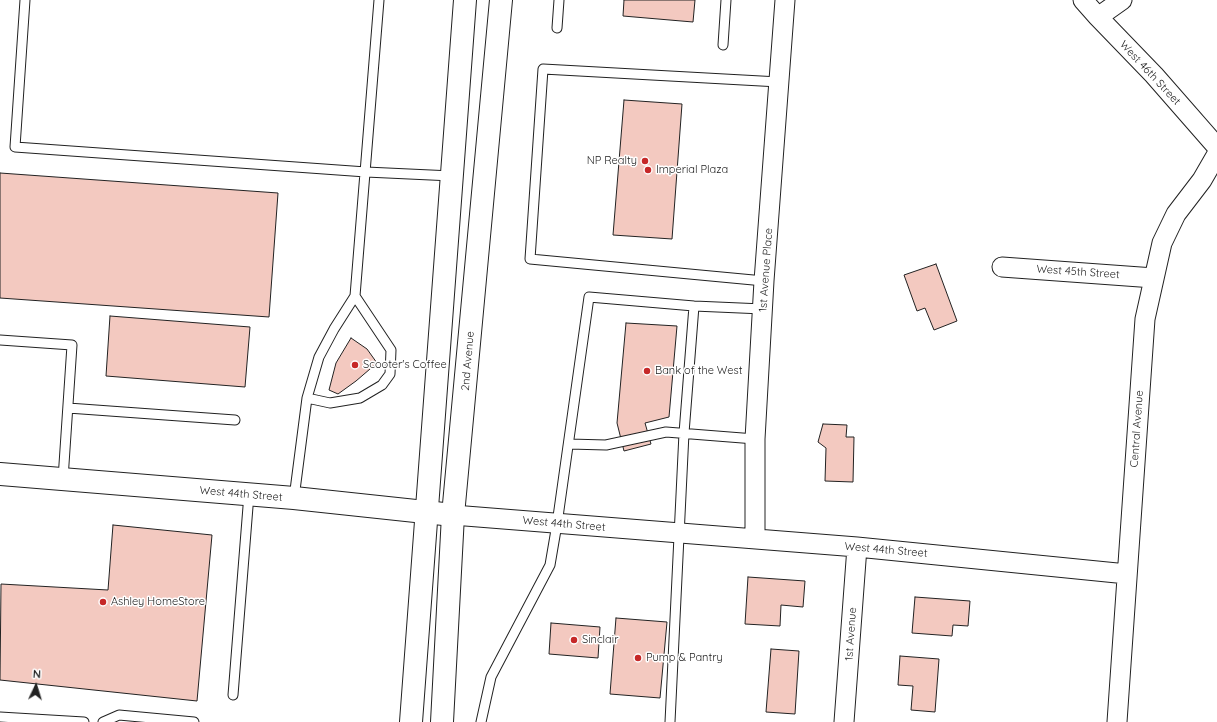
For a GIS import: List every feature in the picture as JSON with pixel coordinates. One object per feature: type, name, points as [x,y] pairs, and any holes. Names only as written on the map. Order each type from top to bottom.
[{"type":"main road","points":[[411,722],[428,513],[465,0]]},
{"type":"main road","name":"2nd Avenue","points":[[442,722],[454,515],[502,0]]},
{"type":"main road","name":"West 44th Street","points":[[0,474],[294,498],[454,515]]},
{"type":"street","name":"1st Avenue Place","points":[[754,539],[755,439],[764,281],[785,0]]},
{"type":"street","name":"West 46th Street","points":[[1083,0],[1098,18],[1154,75],[1217,147]]},
{"type":"street","points":[[1098,18],[1122,0]]},
{"type":"street","name":"Central Avenue","points":[[1117,722],[1145,319],[1162,243],[1176,214],[1202,180],[1217,154]]},
{"type":"street","name":"West 45th Street","points":[[1002,267],[1154,278]]},
{"type":"street","name":"West 44th Street","points":[[454,515],[857,547],[1127,574]]},
{"type":"street","name":"1st Avenue","points":[[844,722],[857,547]]},
{"type":"lane","points":[[25,0],[15,147],[366,172],[452,176]]},
{"type":"lane","points":[[294,498],[307,398],[319,357],[355,296],[379,0]]},
{"type":"lane","points":[[557,28],[559,0]]},
{"type":"lane","points":[[723,45],[726,0]]},
{"type":"lane","points":[[764,281],[530,259],[543,69],[779,82]]},
{"type":"lane","points":[[307,398],[330,403],[360,398],[382,385],[390,374],[391,350],[355,296]]},
{"type":"lane","points":[[481,722],[491,677],[550,565],[590,297],[694,306],[763,309]]},
{"type":"lane","points":[[670,722],[684,433],[694,306]]},
{"type":"lane","points":[[0,340],[72,345],[63,479]]},
{"type":"lane","points":[[68,408],[235,420]]},
{"type":"lane","points":[[569,444],[606,446],[666,432],[755,439]]},
{"type":"lane","points":[[233,695],[249,494]]},
{"type":"lane","points":[[103,722],[119,715],[194,722]]},
{"type":"lane","points":[[0,717],[84,722]]},
{"type":"building","points":[[624,0],[695,0],[693,22],[623,16]]},
{"type":"building","name":"Imperial Plaza","points":[[624,100],[682,104],[672,239],[613,235]]},
{"type":"building","points":[[0,173],[278,193],[269,317],[0,298]]},
{"type":"building","points":[[936,264],[957,321],[934,330],[925,308],[917,311],[904,275]]},
{"type":"building","points":[[110,316],[250,327],[245,387],[106,376]]},
{"type":"building","name":"Bank of the West","points":[[626,323],[677,326],[669,417],[645,423],[651,444],[624,451],[617,423]]},
{"type":"building","name":"Scooter's Coffee","points":[[351,338],[367,349],[377,363],[338,394],[329,390],[336,363]]},
{"type":"building","points":[[823,424],[847,425],[846,437],[854,437],[853,482],[825,481],[826,448],[818,442]]},
{"type":"building","name":"Ashley HomeStore","points":[[113,525],[212,535],[197,701],[0,680],[1,584],[108,590]]},
{"type":"building","points":[[748,577],[805,581],[803,607],[781,605],[780,626],[745,624]]},
{"type":"building","points":[[915,597],[970,601],[968,626],[953,625],[952,636],[912,633]]},
{"type":"building","name":"Pump & Pantry","points":[[616,618],[667,622],[660,698],[610,694]]},
{"type":"building","name":"Sinclair","points":[[551,623],[600,627],[598,658],[549,654]]},
{"type":"building","points":[[771,649],[799,651],[795,714],[766,712]]},
{"type":"building","points":[[900,656],[939,659],[935,712],[911,710],[913,686],[898,685]]},
{"type":"place","name":"NP Realty","points":[[645,161]]},
{"type":"place","name":"Imperial Plaza","points":[[648,170]]},
{"type":"place","name":"Scooter's Coffee","points":[[355,365]]},
{"type":"place","name":"Bank of the West","points":[[647,371]]},
{"type":"place","name":"Ashley HomeStore","points":[[103,602]]},
{"type":"place","name":"Sinclair","points":[[574,640]]},
{"type":"place","name":"Pump & Pantry","points":[[638,658]]}]
